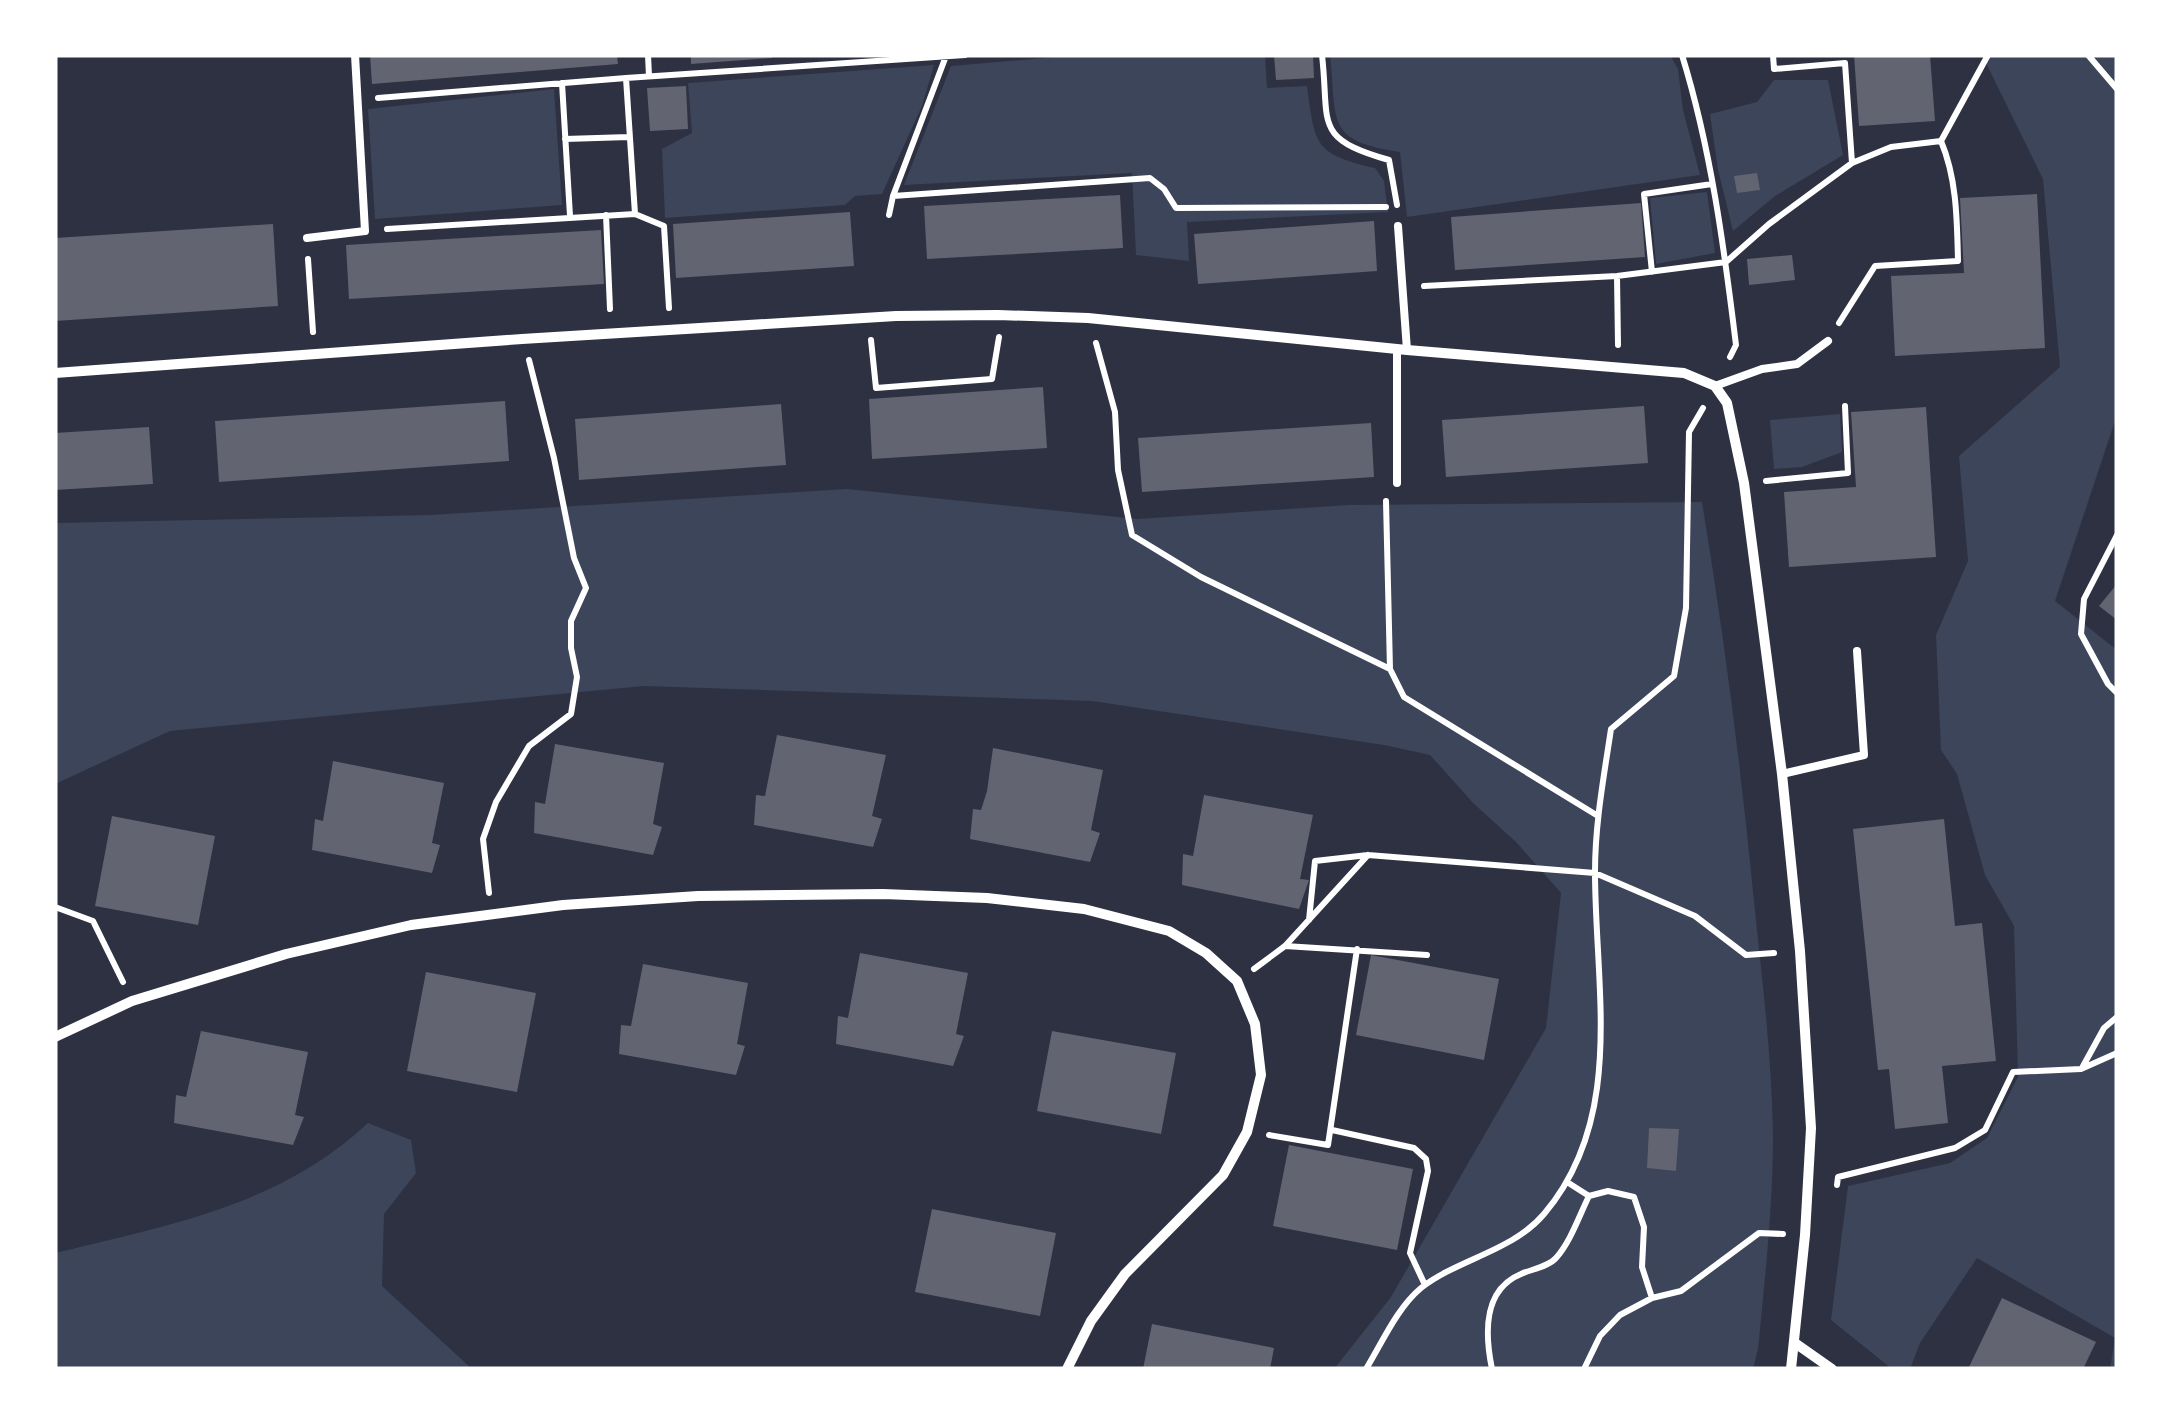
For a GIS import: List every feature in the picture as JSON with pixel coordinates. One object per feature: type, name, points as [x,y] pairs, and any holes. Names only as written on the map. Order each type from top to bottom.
[{"type":"street","points":[[55,373],[522,338],[896,316],[998,314],[1088,318],[1402,350],[1684,373],[1715,386],[1727,404],[1744,483],[1782,774],[1800,950],[1811,1128],[1791,1369]]},
{"type":"street","points":[[55,1036],[132,1001],[286,954],[410,925],[563,905],[698,896],[882,894],[987,898],[1084,909],[1169,931],[1206,953],[1237,981],[1255,1024],[1261,1075],[1247,1132],[1223,1175],[1126,1274],[1091,1321],[1067,1369]]},
{"type":"street","points":[[1795,1343],[1832,1369]]},
{"type":"lane","points":[[307,238],[366,230],[355,55]]},
{"type":"lane","points":[[1396,483],[1403,287],[1398,226]]},
{"type":"lane","points":[[1715,386],[1762,368],[1797,364],[1828,341]]},
{"type":"lane","points":[[1782,774],[1864,755],[1858,652]]},
{"type":"path","points":[[648,55],[649,76]]},
{"type":"path","points":[[358,100],[965,55]]},
{"type":"path","points":[[893,196],[1150,178],[1164,189],[1176,208],[1397,207],[1389,160],[1341,143],[1331,132],[1322,55]]},
{"type":"path","points":[[1366,1369],[1410,1299],[1425,1285],[1510,1241],[1541,1218],[1568,1182],[1589,1134],[1599,1082],[1601,970],[1595,873],[1598,816],[1611,728],[1674,676],[1686,608],[1689,432],[1736,345],[1726,262],[1698,107],[1682,55]]},
{"type":"path","points":[[1773,55],[1774,69],[1844,63],[1852,163]]},
{"type":"path","points":[[1941,141],[1988,55]]},
{"type":"path","points":[[2088,55],[2117,89]]},
{"type":"path","points":[[889,215],[946,56]]},
{"type":"path","points":[[626,78],[635,214]]},
{"type":"path","points":[[562,83],[570,216]]},
{"type":"path","points":[[565,139],[630,137]]},
{"type":"path","points":[[1403,287],[1617,276],[1726,262],[1769,224],[1852,163],[1891,147],[1941,141]]},
{"type":"path","points":[[1828,341],[1874,266],[1958,261],[1955,198],[1941,141]]},
{"type":"path","points":[[1652,272],[1644,194],[1712,184]]},
{"type":"path","points":[[366,230],[635,214],[664,226],[667,280]]},
{"type":"path","points":[[606,215],[609,284]]},
{"type":"path","points":[[307,238],[314,354]]},
{"type":"path","points":[[1617,276],[1619,367]]},
{"type":"path","points":[[1088,318],[1115,412],[1118,470],[1132,534],[1200,577],[1390,669]]},
{"type":"path","points":[[491,914],[482,839],[496,802],[529,746],[571,714],[577,677],[571,621],[586,588],[574,558],[554,458],[522,338]]},
{"type":"path","points":[[872,349],[876,388],[992,379],[999,343]]},
{"type":"path","points":[[1744,483],[1848,473],[1845,406]]},
{"type":"path","points":[[1396,483],[1386,501],[1390,669],[1404,697],[1598,816]]},
{"type":"path","points":[[2117,536],[2084,600],[2082,634],[2108,684],[2117,692]]},
{"type":"path","points":[[1237,981],[1285,946],[1368,855]]},
{"type":"path","points":[[1308,920],[1315,861],[1368,855],[1595,873],[1695,916],[1746,955]]},
{"type":"path","points":[[55,907],[93,921],[132,1001]]},
{"type":"path","points":[[1285,946],[1427,955]]},
{"type":"path","points":[[1247,1132],[1328,1145],[1358,948]]},
{"type":"path","points":[[2082,1069],[2104,1028],[2117,1016]]},
{"type":"path","points":[[1985,1130],[2012,1072],[2082,1069],[2117,1053]]},
{"type":"path","points":[[1332,1130],[1414,1148],[1426,1159],[1428,1170],[1410,1253],[1425,1285]]},
{"type":"path","points":[[1568,1182],[1589,1196]]},
{"type":"path","points":[[1492,1369],[1486,1341],[1495,1298],[1508,1280],[1554,1262],[1589,1196],[1608,1191],[1634,1197],[1644,1227],[1642,1267],[1652,1298],[1620,1315],[1600,1336],[1584,1369]]},
{"type":"shaded area","points":[[1079,55],[1265,55],[1267,88],[1307,86],[1312,122],[1321,144],[1340,158],[1375,168],[1384,181],[1388,212],[1187,222],[1189,261],[1136,255],[1132,173],[904,185],[951,66]]},
{"type":"shaded area","points":[[1330,55],[1670,55],[1678,69],[1683,110],[1700,175],[1407,217],[1400,152],[1358,142],[1347,134],[1335,112]]},
{"type":"shaded area","points":[[1982,55],[2117,55],[2117,415],[2055,601],[2117,650],[2117,1369],[2110,1369],[2115,1338],[1977,1258],[1920,1343],[1910,1369],[1892,1369],[1831,1320],[1848,1186],[1950,1163],[1987,1138],[2018,1077],[2014,926],[1985,875],[1957,774],[1941,750],[1936,635],[1968,561],[1959,456],[2060,367],[2043,179]]},
{"type":"shaded area","points":[[934,65],[922,106],[882,194],[855,196],[845,205],[665,218],[662,149],[692,133],[688,83]]},
{"type":"shaded area","points":[[1774,80],[1828,80],[1843,155],[1775,196],[1733,231],[1710,114],[1757,102]]},
{"type":"shaded area","points":[[554,89],[562,205],[375,219],[368,109]]},
{"type":"shaded area","points":[[1707,192],[1715,253],[1656,264],[1650,198]]},
{"type":"shaded area","points":[[1840,414],[1842,452],[1802,467],[1774,469],[1770,420]]},
{"type":"shaded area","points":[[847,489],[1137,519],[1349,505],[1702,502],[1738,751],[1771,1077],[1770,1216],[1753,1369],[1334,1369],[1391,1297],[1546,1028],[1561,893],[1430,755],[1092,701],[644,686],[170,731],[55,784],[55,523],[430,515]]},
{"type":"shaded area","points":[[368,1123],[411,1140],[416,1173],[384,1214],[382,1286],[472,1369],[55,1369],[55,1253],[181,1221],[260,1193],[334,1151]]},
{"type":"building","points":[[370,55],[617,55],[618,64],[372,84]]},
{"type":"building","points":[[691,55],[772,55],[772,58],[691,64]]},
{"type":"building","points":[[1274,55],[1313,55],[1314,78],[1276,80]]},
{"type":"building","points":[[1854,55],[1930,55],[1935,121],[1859,126]]},
{"type":"building","points":[[686,86],[688,129],[650,131],[647,88]]},
{"type":"building","points":[[1757,173],[1760,190],[1737,193],[1734,176]]},
{"type":"building","points":[[2037,194],[2045,348],[1895,356],[1891,276],[1964,273],[1960,198]]},
{"type":"building","points":[[1120,195],[1123,248],[927,259],[924,206]]},
{"type":"building","points":[[1641,203],[1645,257],[1455,270],[1451,217]]},
{"type":"building","points":[[850,212],[854,266],[676,278],[673,224]]},
{"type":"building","points":[[1374,221],[1377,271],[1198,284],[1194,234]]},
{"type":"building","points":[[273,224],[278,306],[55,321],[55,238]]},
{"type":"building","points":[[601,230],[604,284],[349,299],[346,245]]},
{"type":"building","points":[[1792,255],[1795,280],[1749,285],[1747,259]]},
{"type":"building","points":[[1043,387],[1047,448],[872,459],[869,399]]},
{"type":"building","points":[[505,401],[509,461],[219,482],[215,421]]},
{"type":"building","points":[[781,404],[786,465],[579,480],[575,419]]},
{"type":"building","points":[[1644,406],[1648,463],[1446,477],[1442,420]]},
{"type":"building","points":[[1926,407],[1936,557],[1789,567],[1784,492],[1856,487],[1851,412]]},
{"type":"building","points":[[1371,423],[1374,477],[1142,492],[1138,438]]},
{"type":"building","points":[[149,427],[153,484],[55,490],[55,433]]},
{"type":"building","points":[[2117,584],[2117,620],[2099,606]]},
{"type":"building","points":[[777,735],[886,755],[872,816],[882,819],[873,847],[754,825],[756,795],[765,796]]},
{"type":"building","points":[[555,744],[664,763],[653,824],[662,827],[653,855],[534,833],[535,802],[545,804]]},
{"type":"building","points":[[993,748],[1103,770],[1091,830],[1100,833],[1090,862],[970,839],[973,809],[981,810],[987,791]]},
{"type":"building","points":[[333,761],[444,783],[432,843],[440,845],[432,873],[312,850],[315,819],[323,821]]},
{"type":"building","points":[[1204,795],[1313,815],[1300,879],[1309,880],[1299,909],[1182,885],[1183,854],[1193,856]]},
{"type":"building","points":[[112,816],[215,836],[198,925],[95,906]]},
{"type":"building","points":[[1944,819],[1955,926],[1982,923],[1996,1061],[1942,1066],[1948,1123],[1895,1129],[1889,1069],[1878,1070],[1853,829]]},
{"type":"building","points":[[860,953],[968,973],[956,1034],[964,1036],[953,1066],[836,1044],[838,1016],[848,1018]]},
{"type":"building","points":[[1371,955],[1499,979],[1484,1060],[1356,1035]]},
{"type":"building","points":[[643,964],[748,983],[737,1044],[745,1046],[736,1075],[619,1054],[621,1025],[631,1026]]},
{"type":"building","points":[[426,972],[536,993],[517,1092],[407,1071]]},
{"type":"building","points":[[201,1031],[308,1052],[295,1115],[304,1117],[293,1145],[174,1123],[176,1095],[186,1097]]},
{"type":"building","points":[[1052,1031],[1176,1053],[1161,1134],[1037,1111]]},
{"type":"building","points":[[1649,1128],[1679,1129],[1676,1171],[1647,1168]]},
{"type":"building","points":[[1289,1145],[1413,1169],[1397,1250],[1273,1226]]},
{"type":"building","points":[[932,1209],[1056,1233],[1040,1316],[915,1292]]},
{"type":"building","points":[[2002,1298],[2096,1342],[2083,1369],[1968,1369]]},
{"type":"building","points":[[1152,1324],[1274,1348],[1270,1369],[1143,1369]]}]
